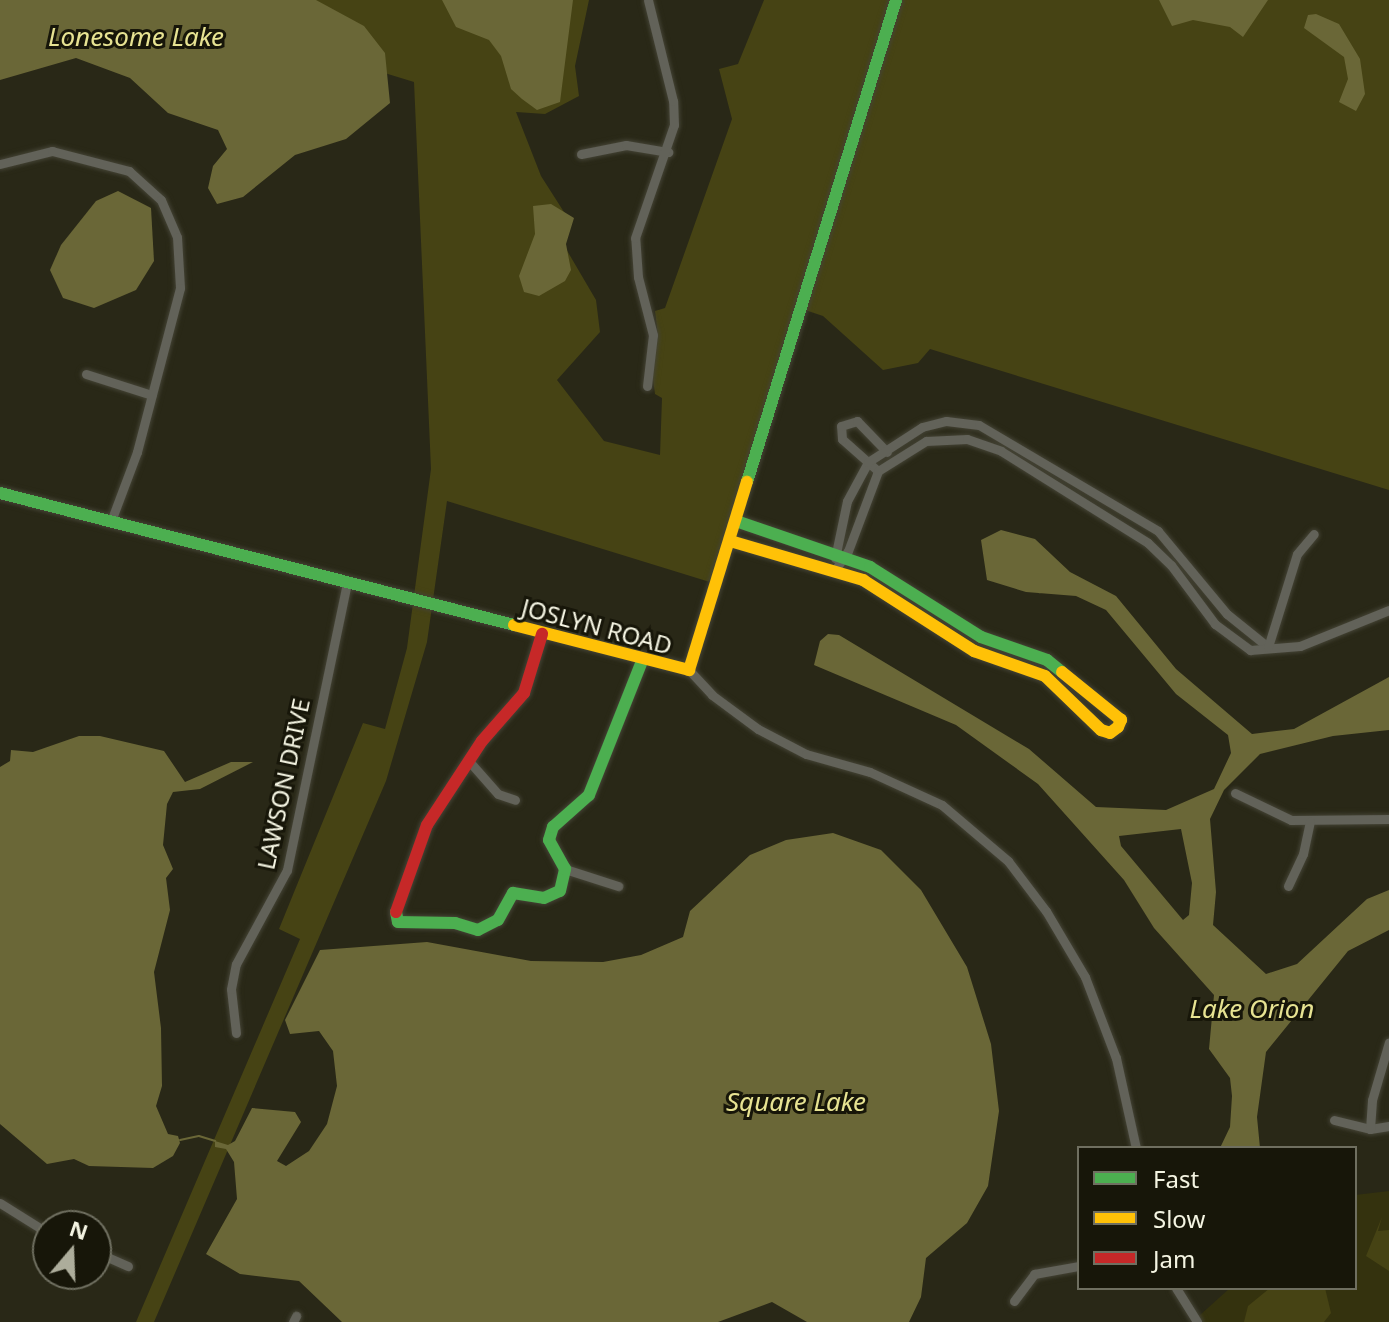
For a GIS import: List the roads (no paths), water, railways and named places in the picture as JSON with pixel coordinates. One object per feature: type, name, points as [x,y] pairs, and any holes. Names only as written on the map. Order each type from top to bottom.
[{"type":"street","points":[[647,386],[653,335],[636,269],[635,238],[668,152],[673,101],[648,0]]},
{"type":"street","name":"JOSLYN ROAD","points":[[0,493],[642,661],[689,670],[896,0]]},
{"type":"street","points":[[581,154],[626,145],[668,152]]},
{"type":"street","points":[[0,164],[52,151],[77,154],[129,171],[161,200],[177,237],[182,272],[152,395],[111,521]]},
{"type":"street","points":[[86,374],[152,395]]},
{"type":"street","points":[[878,471],[842,439],[844,422],[857,421],[892,458]]},
{"type":"street","points":[[840,555],[847,501],[868,462],[904,433],[946,421],[995,432],[1158,531],[1227,614],[1268,647]]},
{"type":"street","points":[[835,570],[878,471],[892,458],[926,441],[947,439],[983,442],[1001,451],[1148,543],[1232,641],[1250,650],[1300,646],[1389,610]]},
{"type":"street","points":[[730,541],[835,570],[874,586],[974,651],[1045,676],[1085,711],[1101,730],[1110,733],[1118,727],[1121,720],[1047,660],[981,637],[840,555],[736,521]]},
{"type":"street","points":[[1268,647],[1297,554],[1314,534]]},
{"type":"street","name":"LAWSON DRIVE","points":[[236,1033],[231,989],[236,964],[287,870],[347,582]]},
{"type":"street","points":[[542,634],[524,693],[468,760],[427,825],[393,916],[406,924],[455,923],[478,930],[498,920],[513,893],[544,898],[560,891],[565,869],[549,840],[553,827],[589,795],[642,661]]},
{"type":"street","points":[[689,670],[712,695],[758,729],[806,754],[870,772],[929,797],[1008,861],[1046,911],[1085,977],[1116,1058],[1136,1146]]},
{"type":"street","points":[[1085,711],[1096,700]]},
{"type":"street","points":[[468,760],[498,794],[515,800]]},
{"type":"street","points":[[1235,793],[1275,815],[1310,822],[1389,819]]},
{"type":"street","points":[[1288,886],[1303,854],[1310,822]]},
{"type":"street","points":[[565,869],[618,886]]},
{"type":"street","points":[[1370,1129],[1372,1100],[1389,1042]]},
{"type":"street","points":[[1334,1120],[1370,1129],[1389,1126]]},
{"type":"street","points":[[0,1203],[32,1223]]},
{"type":"street","points":[[112,1259],[128,1266]]},
{"type":"street","points":[[1014,1301],[1034,1274],[1077,1266]]},
{"type":"street","points":[[1177,1290],[1197,1322]]},
{"type":"water","name":"Lonesome Lake","points":[[0,0],[316,0],[364,26],[385,53],[390,103],[346,139],[295,155],[243,197],[217,204],[208,188],[213,166],[227,149],[218,130],[168,113],[130,78],[76,58],[0,80]]},
{"type":"water","points":[[442,0],[573,0],[560,102],[537,110],[522,99],[511,89],[501,56],[489,40],[456,27]]},
{"type":"water","points":[[1159,0],[1268,0],[1243,37],[1230,27],[1193,20],[1172,26]]},
{"type":"water","points":[[1316,14],[1339,24],[1360,59],[1365,94],[1356,111],[1339,102],[1348,79],[1344,57],[1304,28],[1308,15]]},
{"type":"water","points":[[118,191],[151,208],[154,261],[136,290],[94,308],[63,298],[50,270],[61,245],[96,201]]},
{"type":"water","points":[[551,204],[574,218],[566,244],[571,270],[565,281],[539,296],[524,292],[519,276],[535,234],[533,206]]},
{"type":"water","name":"Lake Orion","points":[[1001,530],[1035,539],[1070,572],[1116,596],[1176,669],[1252,734],[1294,729],[1389,677],[1389,730],[1333,736],[1260,754],[1224,790],[1210,819],[1216,892],[1213,925],[1266,974],[1297,964],[1367,899],[1389,890],[1389,930],[1348,951],[1266,1052],[1257,1117],[1260,1146],[1221,1146],[1230,1127],[1232,1096],[1230,1078],[1209,1049],[1214,995],[1154,928],[1124,880],[1038,784],[956,725],[814,665],[820,641],[828,634],[839,635],[1029,749],[1096,807],[1166,810],[1214,789],[1231,753],[1228,735],[1176,694],[1106,610],[1076,596],[1026,592],[987,580],[981,540]],"holes":[[[1181,829],[1192,883],[1189,915],[1183,920],[1121,846],[1119,836]]]},
{"type":"water","points":[[79,736],[100,736],[164,751],[185,782],[231,762],[253,762],[200,789],[173,792],[167,804],[163,845],[173,869],[166,878],[170,910],[154,972],[161,1028],[162,1086],[156,1106],[168,1134],[178,1136],[180,1143],[173,1156],[153,1168],[89,1166],[74,1159],[47,1164],[0,1124],[0,767],[10,761],[11,750],[33,752]]},
{"type":"water","name":"Square Lake","points":[[833,833],[881,850],[921,890],[967,967],[991,1044],[999,1111],[988,1186],[967,1223],[926,1258],[921,1297],[909,1322],[807,1322],[772,1302],[718,1322],[342,1322],[299,1281],[240,1274],[206,1254],[237,1199],[234,1162],[226,1149],[215,1147],[215,1141],[228,1145],[235,1141],[252,1108],[295,1112],[301,1122],[277,1161],[286,1166],[309,1151],[327,1124],[337,1086],[333,1051],[319,1031],[290,1034],[285,1020],[320,950],[427,942],[531,961],[603,962],[641,955],[683,937],[690,911],[750,855],[786,840]]},
{"type":"waterway","points":[[180,1140],[199,1136],[215,1141]]}]
